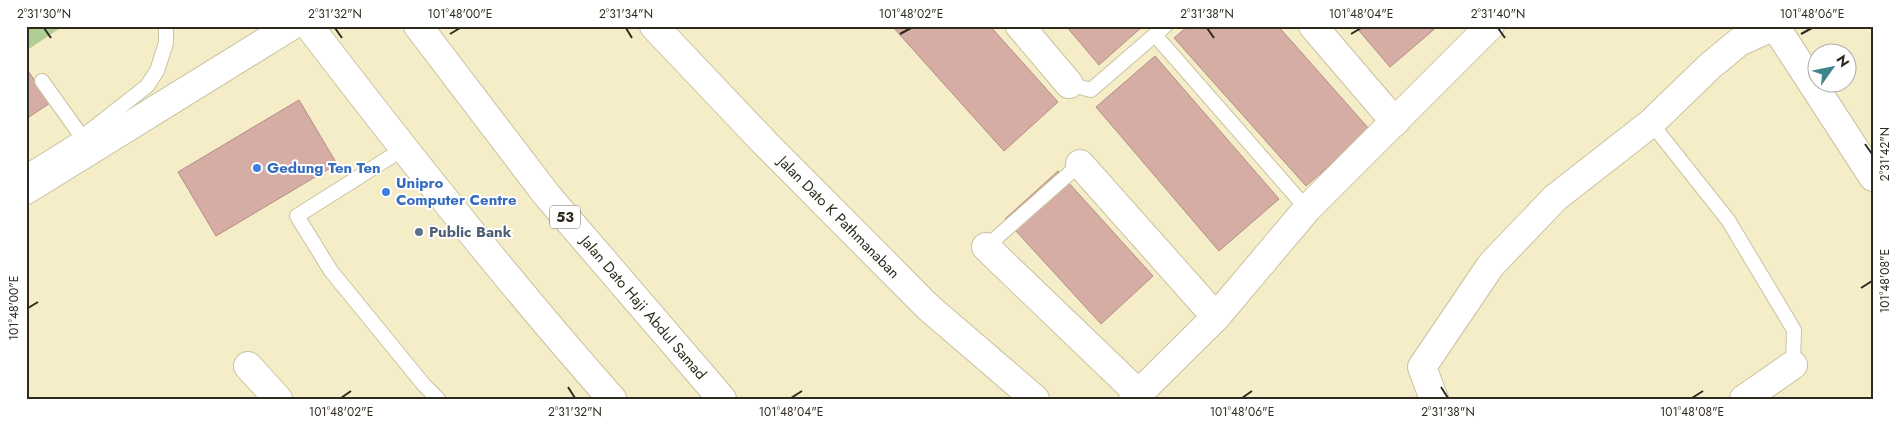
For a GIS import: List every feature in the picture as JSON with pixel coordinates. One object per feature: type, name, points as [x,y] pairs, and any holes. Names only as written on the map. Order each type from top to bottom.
[{"type":"street","points":[[26,190],[291,26]]},
{"type":"street","points":[[309,26],[403,149],[559,339],[612,399]]},
{"type":"street","name":"Jalan Dato Haji Abdul Samad","points":[[418,26],[546,194],[722,399]]},
{"type":"street","name":"Jalan Dato K Pathmanaban","points":[[654,26],[764,142],[928,307],[1035,399]]},
{"type":"street","points":[[1020,26],[1069,84]]},
{"type":"street","points":[[1313,26],[1395,122]]},
{"type":"street","points":[[1434,399],[1422,367],[1492,265],[1555,198],[1651,123],[1710,66],[1739,42],[1774,26],[1873,177]]},
{"type":"street","points":[[986,247],[1135,396],[1216,316],[1307,209],[1395,122],[1483,29]]},
{"type":"street","points":[[1080,164],[1216,316]]},
{"type":"street","points":[[1744,399],[1793,365]]},
{"type":"street","points":[[248,366],[278,399]]},
{"type":"lane","points":[[26,172],[82,137],[147,86],[157,71],[166,43],[166,26]]},
{"type":"lane","points":[[1069,84],[1091,90],[1160,31],[1307,209]]},
{"type":"lane","points":[[42,81],[82,137]]},
{"type":"lane","points":[[1651,123],[1728,220],[1794,330],[1793,365]]},
{"type":"lane","points":[[403,149],[296,216],[331,271],[438,399]]},
{"type":"lane","points":[[986,247],[1080,164]]},
{"type":"green space","points":[[26,26],[63,26],[26,51]]},
{"type":"building","points":[[892,26],[990,26],[1058,102],[1004,151]]},
{"type":"building","points":[[1066,26],[1143,26],[1099,65]]},
{"type":"building","points":[[1188,26],[1278,26],[1370,130],[1306,186],[1174,38]]},
{"type":"building","points":[[1355,26],[1438,26],[1390,67]]},
{"type":"building","points":[[1155,56],[1279,199],[1219,251],[1096,107]]},
{"type":"building","points":[[26,68],[50,103],[26,119]]},
{"type":"building","name":"Gedung Ten Ten","points":[[299,100],[337,164],[216,236],[178,172]]},
{"type":"building","points":[[1058,171],[1153,276],[1101,324],[1005,219]]},
{"type":"place","name":"Gedung Ten Ten","points":[[257,168]]},
{"type":"place","name":"Unipro Computer Centre","points":[[386,192]]},
{"type":"place","name":"Public Bank","points":[[419,232]]}]
